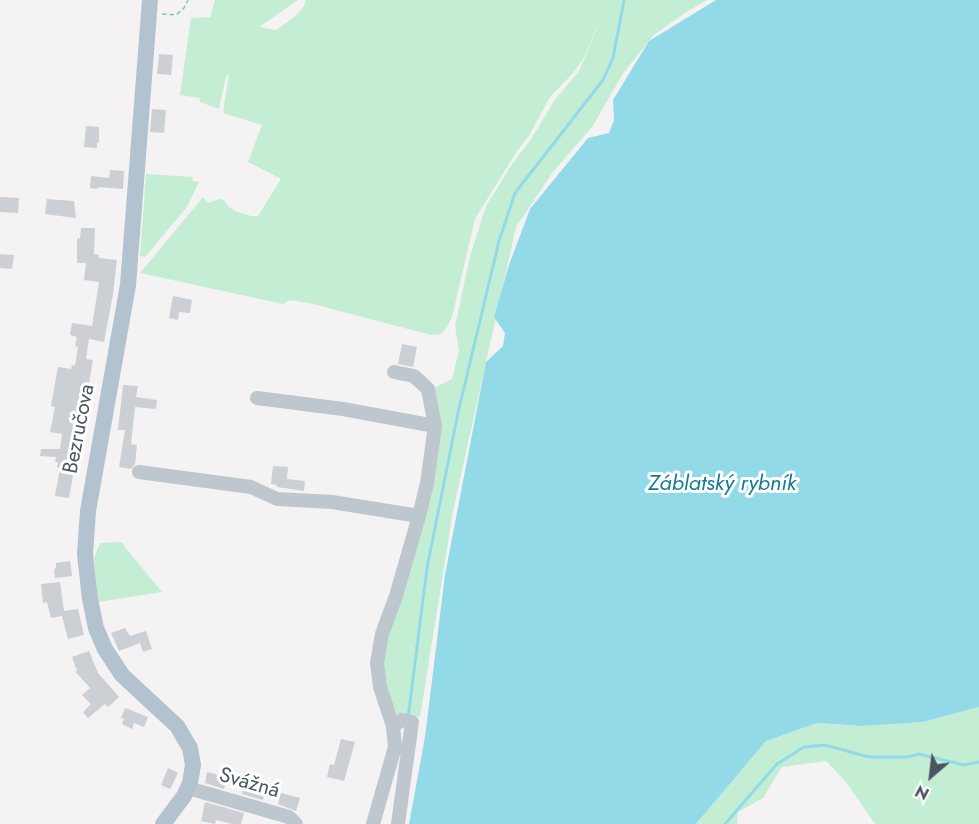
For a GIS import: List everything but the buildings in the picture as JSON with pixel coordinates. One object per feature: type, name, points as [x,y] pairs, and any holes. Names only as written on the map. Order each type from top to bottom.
[{"type":"main road","name":"Bezručova","points":[[149,7],[128,285],[88,512],[85,561],[93,614],[105,649],[122,675],[183,734],[192,758],[193,772],[188,788],[163,824]]},
{"type":"street","points":[[394,372],[414,376],[428,389],[435,426],[427,483],[419,516],[396,596],[382,634],[377,663],[380,687],[402,722],[398,824]]},
{"type":"street","points":[[257,398],[343,409],[435,426]]},
{"type":"street","points":[[139,472],[251,487],[277,499],[332,502],[419,516]]},
{"type":"street","points":[[373,824],[402,722]]},
{"type":"street","name":"Svážná","points":[[188,788],[289,817],[296,824]]},
{"type":"path","points":[[149,7],[177,15],[188,0]]},
{"type":"green space","points":[[215,0],[298,0],[259,27],[276,30],[303,8],[306,0],[707,0],[654,35],[624,72],[592,127],[553,172],[516,227],[453,511],[420,717],[398,716],[384,687],[382,662],[387,635],[432,482],[432,389],[452,379],[459,351],[455,326],[470,256],[486,206],[554,101],[579,71],[608,2],[583,59],[550,97],[529,136],[517,151],[475,219],[452,317],[441,334],[431,335],[309,303],[290,300],[283,304],[140,273],[203,197],[209,203],[219,199],[224,200],[235,211],[258,216],[281,179],[248,162],[262,125],[223,113],[229,73],[226,77],[219,109],[200,102],[200,98],[180,95],[191,18],[210,17]]},
{"type":"green space","points":[[146,174],[193,177],[192,181],[199,182],[187,207],[145,257],[140,256]]},
{"type":"green space","points":[[122,542],[162,592],[98,602],[94,558],[100,543]]},
{"type":"green space","points":[[979,707],[979,824],[875,824],[846,782],[826,761],[782,767],[763,798],[738,812],[737,824],[696,824],[766,741],[817,723],[863,726],[923,722]]},
{"type":"water","name":"Záblatský rybník","points":[[716,0],[979,0],[979,707],[923,722],[863,726],[817,723],[766,741],[696,824],[409,824],[425,737],[445,575],[486,362],[503,346],[505,333],[494,317],[509,265],[530,209],[588,138],[609,133],[614,120],[613,100],[649,41]]},
{"type":"waterway","points":[[408,718],[427,568],[458,413],[499,241],[515,193],[603,80],[613,58],[624,0]]},
{"type":"waterway","points":[[725,824],[777,764],[804,747],[825,745],[869,757],[907,757],[919,754],[964,765],[979,762]]}]
